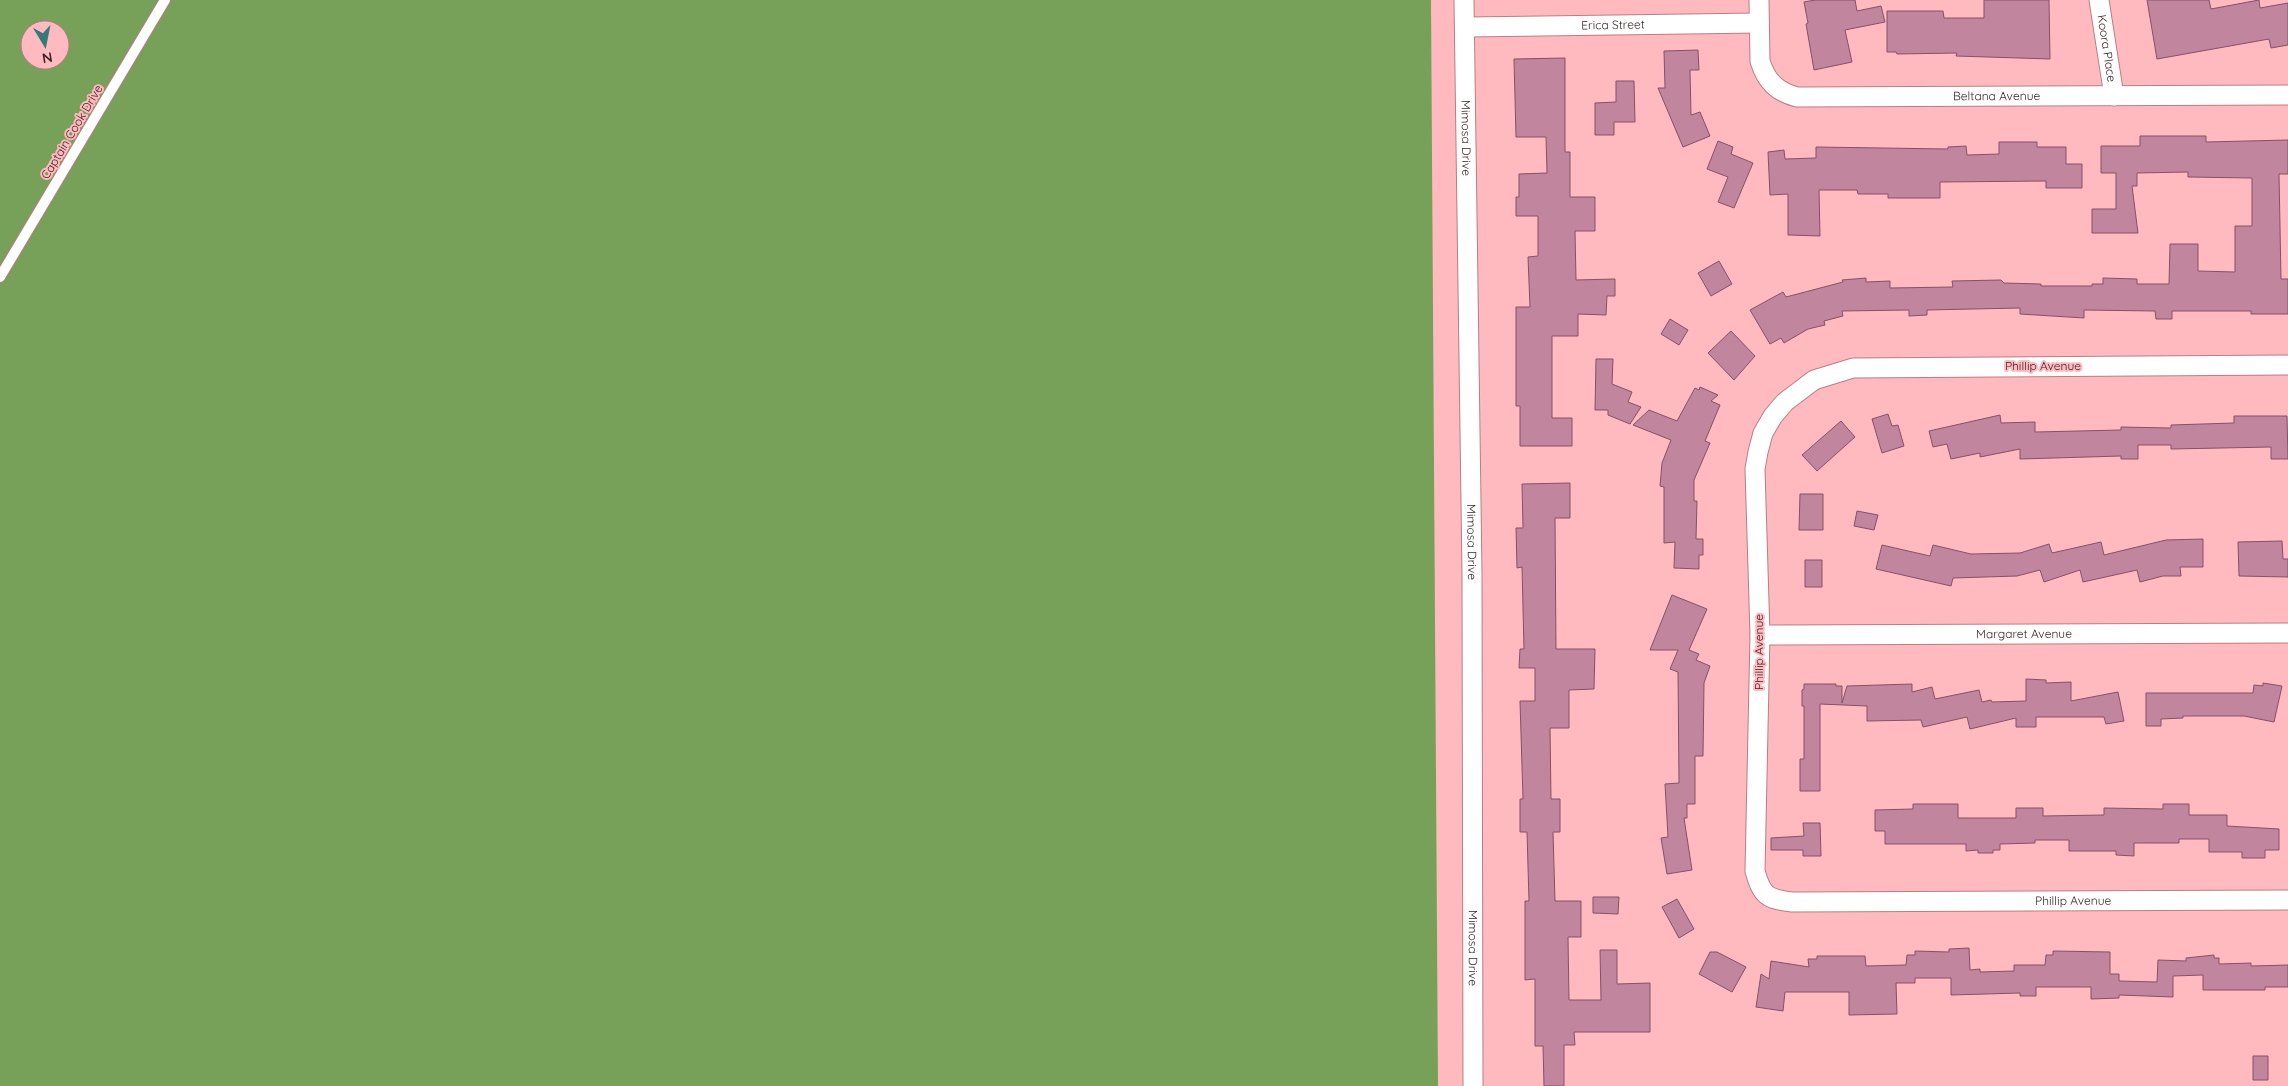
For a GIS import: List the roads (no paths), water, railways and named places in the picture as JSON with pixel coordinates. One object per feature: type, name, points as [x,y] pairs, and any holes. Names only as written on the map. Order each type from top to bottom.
[{"type":"street","name":"Mimosa Drive","points":[[1464,0],[1472,574],[1473,1086]]},
{"type":"street","name":"Beltana Avenue","points":[[1759,0],[1760,61],[1763,70],[1776,89],[1797,97],[2288,96]]},
{"type":"street","name":"Koora Place","points":[[2099,0],[2114,96]]},
{"type":"street","name":"Erica Street","points":[[1465,26],[1759,23]]},
{"type":"street","name":"Phillip Avenue","points":[[2288,364],[1853,368],[1814,380],[1785,402],[1773,416],[1764,433],[1755,469],[1760,635],[1754,871],[1767,897],[1792,902],[2288,900]]},
{"type":"street","name":"Margaret Avenue","points":[[1760,635],[2288,633]]},
{"type":"lane","name":"Captain Cook Drive","points":[[0,277],[165,0]]}]
